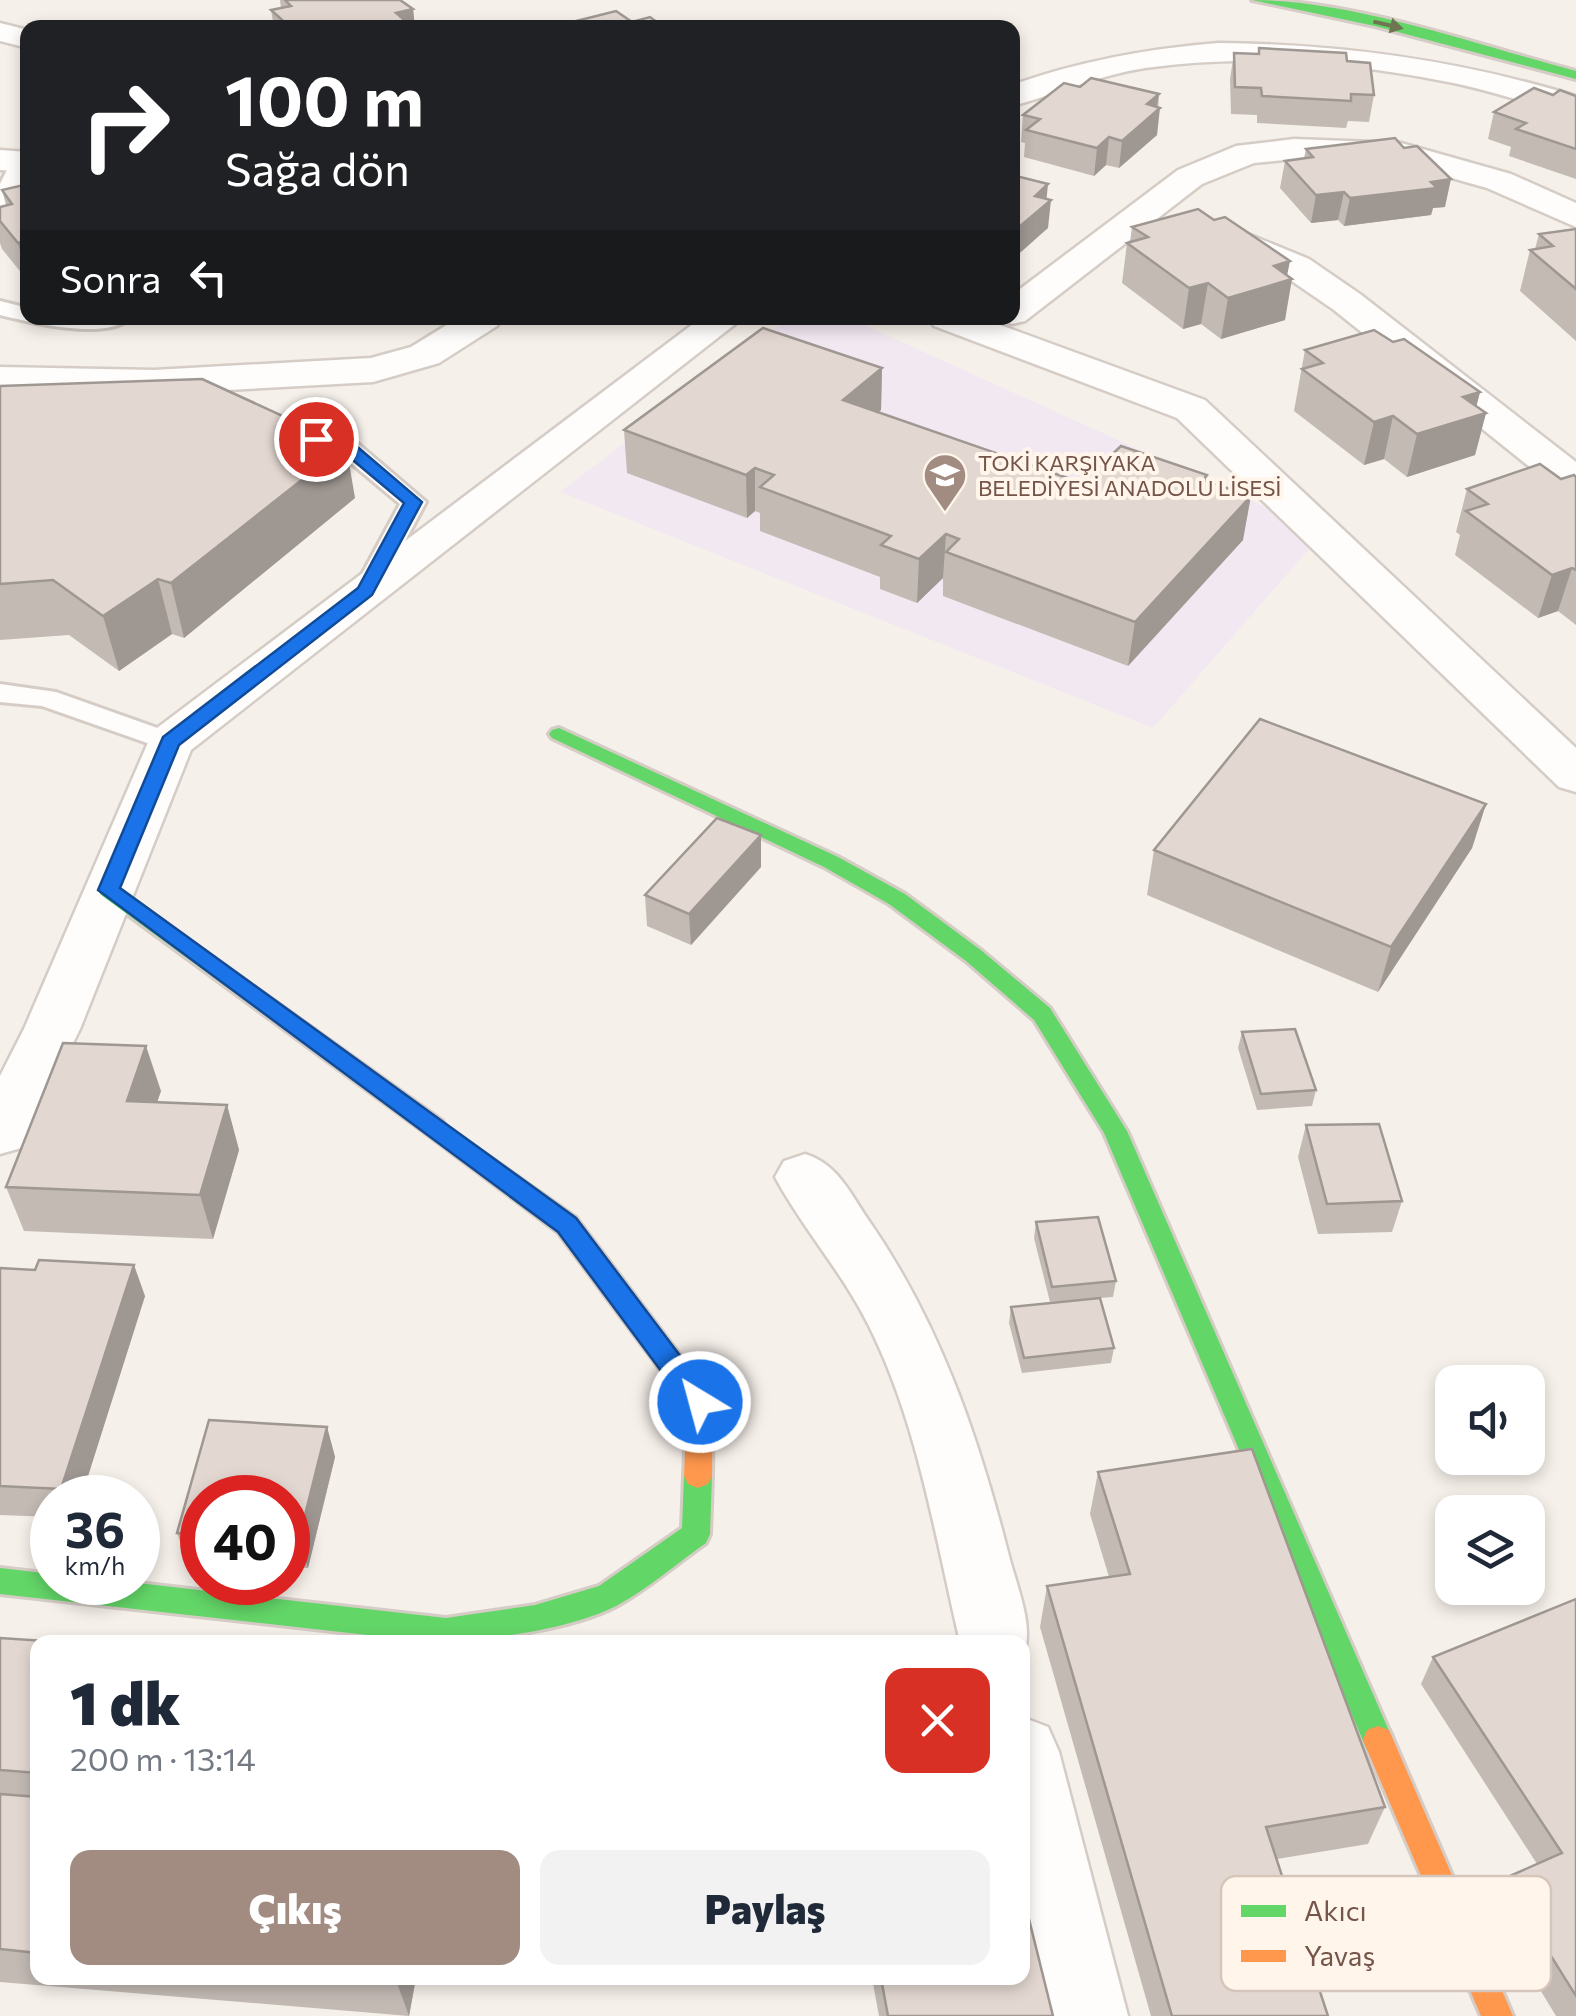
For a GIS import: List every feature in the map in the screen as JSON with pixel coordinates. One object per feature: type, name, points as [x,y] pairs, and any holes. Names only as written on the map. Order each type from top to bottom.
[{"type":"street","points":[[1258,0],[1376,22],[1576,75]]},
{"type":"street","points":[[1367,0],[1521,36],[1576,54]]},
{"type":"street","points":[[1020,92],[1095,67],[1244,52],[1428,67],[1576,106]]},
{"type":"street","points":[[1020,307],[1190,177],[1248,153],[1294,149],[1401,153],[1498,182],[1576,216]]},
{"type":"street","points":[[1147,210],[1246,242],[1296,267],[1576,483]]},
{"type":"street","points":[[0,379],[154,382],[373,370],[425,355],[473,325]]},
{"type":"street","points":[[0,1132],[52,1029],[170,742],[715,325]]},
{"type":"street","points":[[1011,325],[1190,409],[1576,776]]},
{"type":"street","points":[[559,734],[831,862],[897,899],[974,956],[1042,1014],[1115,1131],[1437,1876]]},
{"type":"street","points":[[0,1581],[446,1631],[535,1618],[607,1596],[696,1534],[700,1402],[567,1225],[109,890]]},
{"type":"street","points":[[804,1177],[847,1234],[885,1296],[922,1373],[950,1458],[994,1635]]},
{"type":"street","points":[[1030,1784],[1088,2016]]},
{"type":"street","points":[[1486,1991],[1497,2016]]},
{"type":"lane","points":[[0,207],[16,161]]},
{"type":"lane","points":[[291,432],[348,448],[413,502],[366,591]]},
{"type":"lane","points":[[0,693],[46,698],[170,742]]},
{"type":"shaded area","name":"TOKİ KARŞIYAKA BELEDİYESİ ANADOLU LİSESİ","points":[[780,325],[864,325],[1323,533],[1153,728],[560,492]]},
{"type":"building","points":[[285,0],[400,0],[413,9],[396,13],[404,20],[282,20],[271,10],[291,6]]},
{"type":"building","points":[[616,11],[629,20],[580,20]]},
{"type":"building","points":[[1259,48],[1346,53],[1347,61],[1370,63],[1374,95],[1351,94],[1351,101],[1262,96],[1261,88],[1235,87],[1234,53],[1259,54]]},
{"type":"building","points":[[1091,78],[1159,94],[1147,104],[1160,108],[1122,141],[1109,137],[1097,148],[1026,130],[1040,119],[1023,115],[1064,83],[1080,87]]},
{"type":"building","points":[[1534,88],[1553,95],[1560,90],[1576,96],[1576,149],[1516,129],[1526,123],[1494,112]]},
{"type":"building","points":[[1395,138],[1404,148],[1417,146],[1451,179],[1431,182],[1437,188],[1350,198],[1344,192],[1316,195],[1285,161],[1313,157],[1306,149]]},
{"type":"building","points":[[1020,177],[1048,184],[1035,196],[1051,200],[1020,226]]},
{"type":"building","points":[[20,186],[20,242],[0,221],[0,207],[12,204],[2,190]]},
{"type":"building","points":[[1198,209],[1214,220],[1225,217],[1290,261],[1274,266],[1292,279],[1228,298],[1208,283],[1189,288],[1127,243],[1148,237],[1132,227]]},
{"type":"building","points":[[1576,229],[1576,289],[1530,250],[1553,246],[1539,234]]},
{"type":"building","name":"TOKİ KARŞIYAKA BELEDİYESİ ANADOLU LİSESİ","points":[[763,328],[882,368],[843,400],[1082,483],[1121,446],[1207,475],[1203,480],[1251,496],[1135,622],[946,552],[959,539],[946,534],[919,559],[881,545],[891,536],[760,487],[774,475],[755,468],[746,475],[624,430]]},
{"type":"building","points":[[1374,330],[1393,342],[1404,339],[1480,392],[1463,397],[1486,413],[1417,434],[1393,416],[1374,422],[1302,369],[1323,363],[1305,350]]},
{"type":"building","points":[[202,379],[346,445],[171,583],[158,579],[103,616],[53,580],[0,584],[0,386]]},
{"type":"building","points":[[1540,464],[1561,479],[1576,477],[1576,570],[1552,575],[1466,511],[1488,504],[1467,489]]},
{"type":"building","points":[[1260,719],[1486,804],[1391,947],[1154,850]]},
{"type":"building","points":[[717,818],[761,835],[689,914],[645,895]]},
{"type":"building","points":[[1295,1029],[1316,1090],[1261,1094],[1242,1032]]},
{"type":"building","points":[[63,1043],[146,1046],[127,1101],[227,1105],[200,1195],[6,1187]]},
{"type":"building","points":[[1379,1124],[1402,1201],[1327,1204],[1306,1125]]},
{"type":"building","points":[[1098,1217],[1116,1281],[1052,1287],[1036,1222]]},
{"type":"building","points":[[39,1260],[134,1265],[66,1475],[30,1475],[30,1487],[0,1486],[0,1268],[35,1270]]},
{"type":"building","points":[[1100,1298],[1114,1348],[1024,1358],[1011,1307]]},
{"type":"building","points":[[209,1420],[327,1427],[310,1495],[310,1475],[193,1475]]},
{"type":"building","points":[[1252,1449],[1385,1807],[1266,1827],[1282,1876],[1221,1876],[1221,1991],[1320,1991],[1328,2016],[1172,2016],[1047,1586],[1130,1574],[1098,1472]]},
{"type":"building","points":[[1576,1599],[1576,1996],[1551,1956],[1551,1876],[1510,1876],[1562,1853],[1433,1657]]},
{"type":"building","points":[[0,1638],[30,1640],[30,1772],[0,1770]]},
{"type":"building","points":[[0,1794],[30,1796],[30,1952],[0,1949]]},
{"type":"building","points":[[1030,1923],[1053,2016],[888,2016],[882,1985],[1030,1985]]},
{"type":"traffic: fast","points":[[1258,0],[1376,22],[1576,75]]},
{"type":"traffic: fast","points":[[559,734],[831,862],[897,899],[974,956],[1042,1014],[1115,1131],[1378,1740]]},
{"type":"traffic: fast","points":[[109,890],[434,1127]]},
{"type":"traffic: fast","points":[[0,1581],[446,1631],[535,1618],[607,1596],[696,1534],[698,1476]]},
{"type":"traffic: slow","points":[[434,1127],[567,1225],[700,1402],[698,1476]]},
{"type":"traffic: slow","points":[[1378,1740],[1437,1876]]},
{"type":"traffic: slow","points":[[1486,1991],[1497,2016]]},
{"type":"place","name":"TOKİ KARŞIYAKA BELEDİYESİ ANADOLU LİSESİ","points":[[945,513]]},
{"type":"route","points":[[316,439],[348,448],[413,502],[366,591],[170,742],[109,890],[567,1225],[700,1402]]}]
